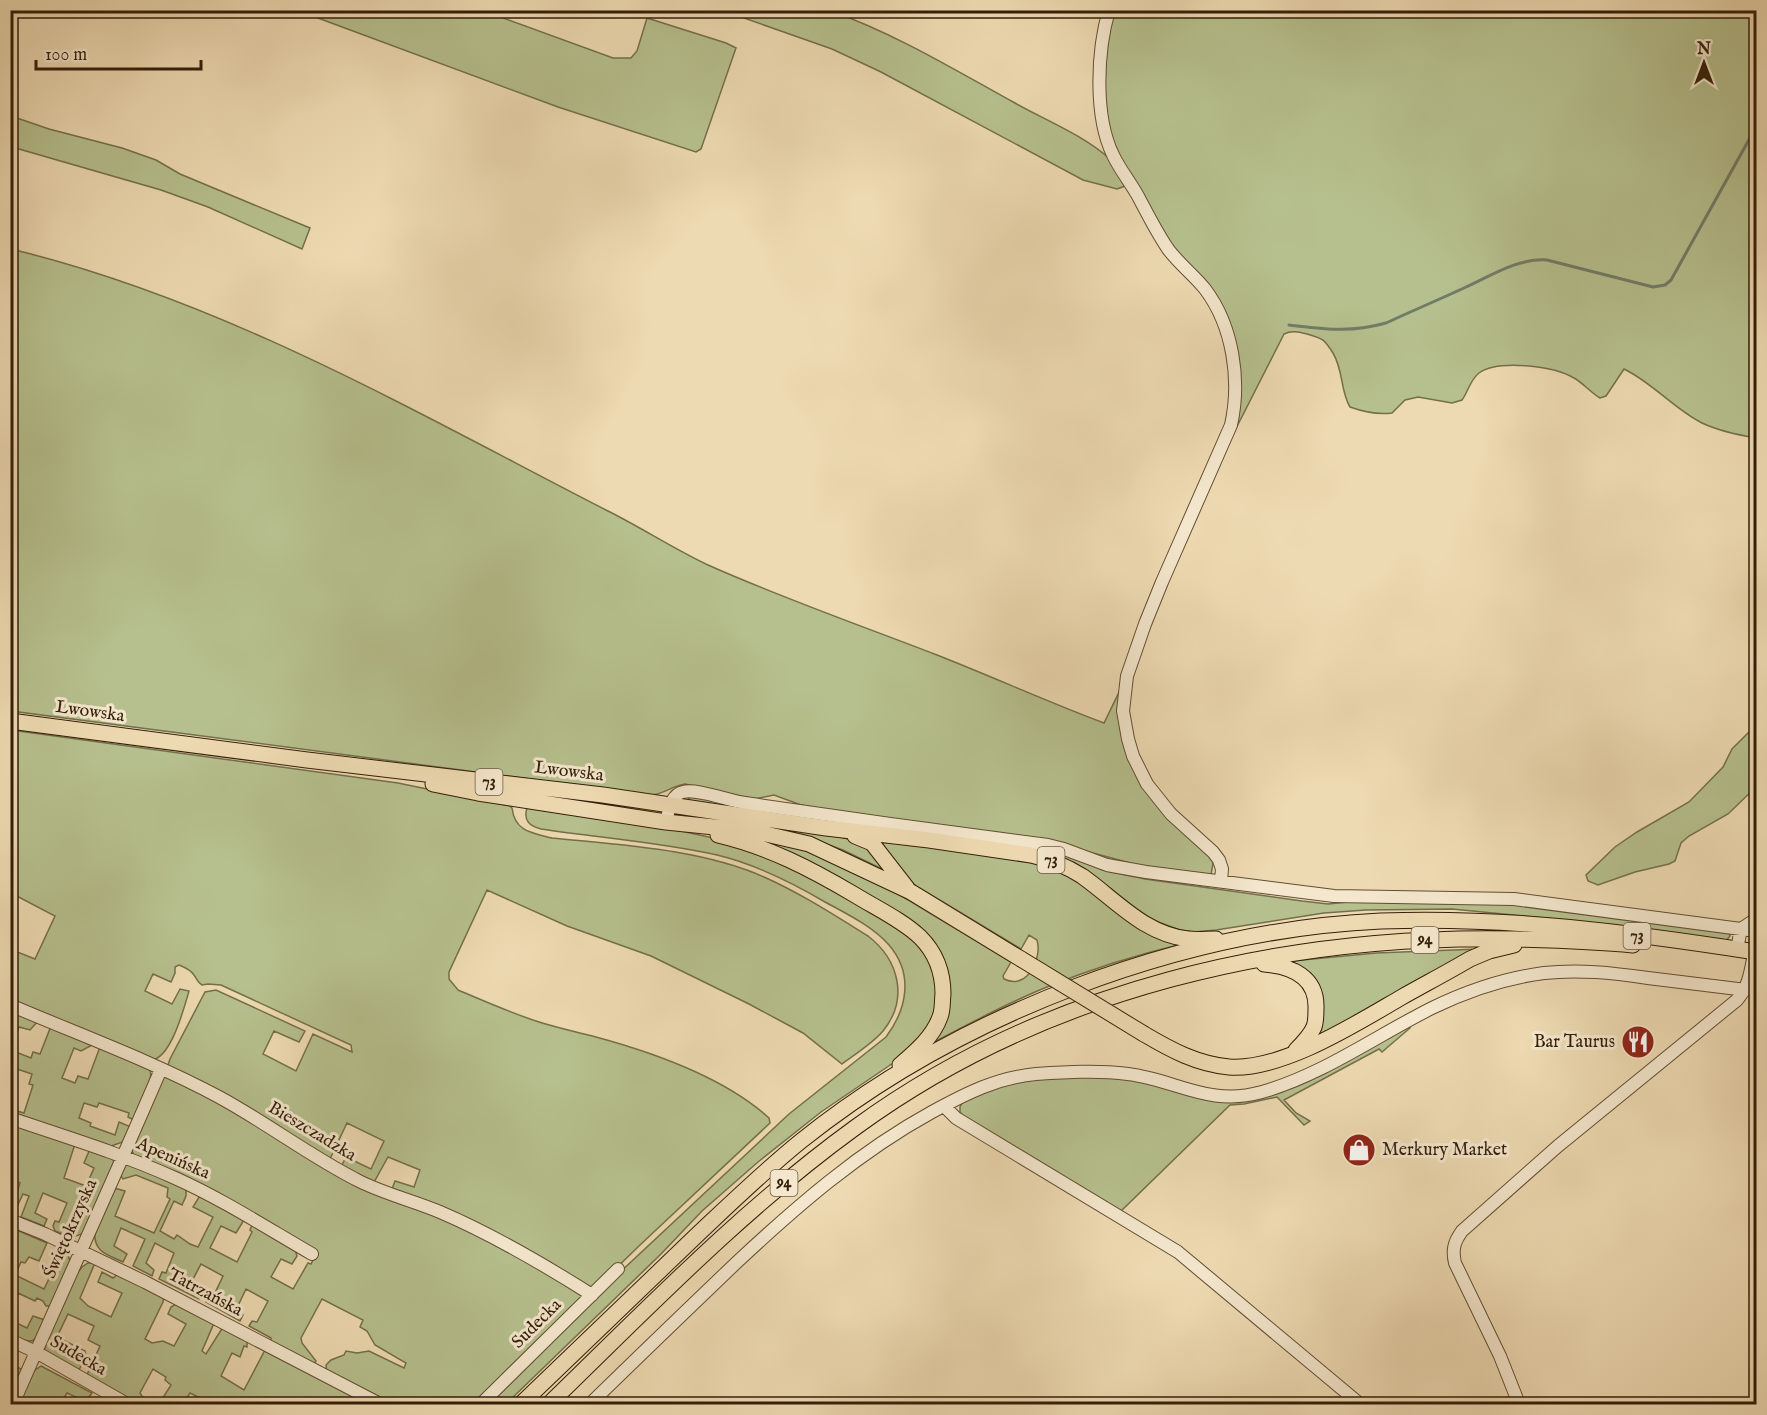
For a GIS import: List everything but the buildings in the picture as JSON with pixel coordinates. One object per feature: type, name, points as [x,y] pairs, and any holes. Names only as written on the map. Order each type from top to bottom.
[{"type":"main road","name":"Lwowska","points":[[10,721],[307,760],[603,795],[826,828]]},
{"type":"main road","name":"Lwowska","points":[[307,760],[478,793],[666,822]]},
{"type":"main road","name":"73","points":[[666,822],[753,831],[809,844],[911,892],[1144,1034],[1184,1056],[1214,1065],[1242,1067],[1257,1065],[1293,1053],[1362,1019],[1470,959],[1497,948],[1540,939],[1627,944],[1755,957]]},
{"type":"main road","points":[[666,822],[748,843],[810,869],[901,922],[920,937],[934,954],[943,981],[940,1017],[927,1039],[871,1090]]},
{"type":"main road","name":"73","points":[[826,828],[929,840],[1046,859],[1063,865],[1082,876],[1131,915],[1156,930],[1189,939],[1255,937],[1301,929],[1381,921],[1517,923],[1662,938],[1737,950],[1755,957]]},
{"type":"main road","points":[[826,828],[873,843],[911,892]]},
{"type":"main road","name":"94","points":[[521,1404],[730,1204],[801,1141],[871,1090],[996,1021],[1083,984],[1173,956],[1255,937]]},
{"type":"main road","name":"94","points":[[549,1404],[663,1294],[775,1191],[847,1133],[926,1080],[1022,1031],[1064,1013],[1172,979],[1310,951],[1381,943],[1474,938],[1540,939]]},
{"type":"main road","points":[[1228,966],[1266,964],[1283,966],[1305,977],[1316,998],[1316,1010],[1313,1028],[1293,1053]]},
{"type":"street","points":[[1109,10],[1102,49],[1100,89],[1103,124],[1109,145],[1119,167],[1166,247],[1196,278],[1216,305],[1228,337],[1235,372],[1235,400],[1230,427],[1161,582],[1145,624],[1127,676],[1123,711],[1128,739],[1147,784],[1171,814],[1213,852],[1222,869],[1221,881]]},
{"type":"street","points":[[666,822],[670,805],[675,797],[681,792],[691,791],[742,803],[1048,845],[1107,865],[1146,872],[1334,896],[1514,899],[1756,931]]},
{"type":"street","points":[[1737,950],[1741,929],[1756,919]]},
{"type":"street","points":[[1519,1404],[1500,1356],[1455,1263],[1453,1253],[1457,1238],[1462,1231],[1558,1146],[1737,1000],[1746,990],[1755,957]]},
{"type":"street","points":[[590,1404],[726,1273],[827,1182],[889,1137],[989,1083],[1036,1074],[1107,1072],[1150,1078],[1211,1096],[1236,1097],[1258,1093],[1301,1078],[1459,996],[1486,986],[1543,973],[1570,971],[1615,973],[1746,990]]},
{"type":"street","name":"Bieszczadzka","points":[[10,1005],[161,1069],[227,1102],[333,1168],[363,1183],[439,1211],[478,1229],[527,1254],[592,1295]]},
{"type":"street","name":"Świętokrzyska","points":[[13,1404],[161,1069]]},
{"type":"street","points":[[944,1106],[956,1118],[1178,1252],[1360,1404]]},
{"type":"street","name":"Apenińska","points":[[10,1118],[124,1156],[176,1179],[312,1254]]},
{"type":"street","name":"Tatrzańska","points":[[10,1220],[145,1282],[380,1404]]},
{"type":"street","name":"Sudecka","points":[[481,1404],[618,1269]]},
{"type":"street","name":"Sudecka","points":[[10,1340],[36,1352],[127,1404]]},
{"type":"green space","points":[[299,11],[484,11],[613,58],[631,58],[637,51],[647,18],[736,48],[701,149],[696,152],[558,107]]},
{"type":"green space","points":[[724,11],[831,11],[879,30],[1077,135],[1110,159],[1128,185],[1117,189],[1083,180],[881,72],[832,49]]},
{"type":"green space","points":[[1113,11],[1756,11],[1756,438],[1702,423],[1624,369],[1606,396],[1600,398],[1577,380],[1565,374],[1540,367],[1512,365],[1499,366],[1479,373],[1473,379],[1462,400],[1452,403],[1418,397],[1405,400],[1392,413],[1365,412],[1350,407],[1336,360],[1325,342],[1313,336],[1293,332],[1284,334],[1223,454],[1232,432],[1229,330],[1174,252],[1115,151],[1104,108],[1107,37]]},
{"type":"green space","points":[[11,116],[156,160],[180,174],[310,228],[302,249],[208,207],[161,190],[12,147],[11,153]]},
{"type":"green space","points":[[11,249],[90,271],[242,328],[390,398],[708,565],[958,663],[1083,715],[1104,723],[1123,684],[1131,758],[1214,858],[1211,875],[1138,865],[1074,848],[947,826],[933,827],[801,805],[774,795],[754,799],[685,784],[652,795],[11,711]]},
{"type":"green space","points":[[1756,725],[1756,787],[1728,814],[1689,836],[1681,843],[1675,861],[1669,864],[1635,872],[1598,885],[1588,881],[1586,875],[1615,847],[1689,802],[1723,767],[1732,749]]},
{"type":"green space","points":[[11,730],[398,783],[510,806],[521,827],[538,835],[687,854],[740,868],[791,890],[868,936],[887,956],[893,968],[897,980],[896,1006],[883,1031],[842,1064],[803,1033],[749,1004],[651,956],[567,926],[487,890],[449,972],[449,979],[458,990],[529,1018],[619,1043],[688,1068],[751,1103],[769,1118],[770,1123],[640,1245],[477,1404],[386,1404],[327,1373],[326,1365],[331,1360],[344,1355],[346,1351],[357,1353],[369,1351],[404,1368],[406,1363],[375,1345],[367,1331],[360,1327],[363,1320],[322,1299],[301,1338],[302,1343],[316,1361],[313,1366],[280,1349],[271,1342],[271,1338],[249,1326],[252,1321],[257,1322],[268,1301],[246,1289],[236,1310],[243,1315],[240,1321],[206,1302],[209,1296],[213,1297],[223,1276],[201,1264],[190,1285],[202,1292],[199,1299],[159,1279],[162,1272],[166,1273],[174,1253],[155,1243],[146,1263],[154,1270],[152,1276],[133,1266],[145,1239],[121,1228],[114,1246],[127,1254],[123,1262],[107,1255],[96,1244],[95,1232],[114,1188],[125,1191],[115,1216],[154,1233],[170,1199],[167,1197],[168,1188],[136,1175],[123,1179],[120,1175],[124,1165],[127,1164],[186,1188],[186,1196],[182,1205],[174,1201],[160,1231],[174,1239],[177,1235],[198,1247],[213,1217],[193,1207],[202,1196],[244,1220],[236,1233],[221,1226],[210,1248],[237,1262],[252,1232],[250,1230],[252,1225],[281,1237],[295,1250],[297,1256],[292,1264],[281,1259],[271,1277],[293,1289],[317,1252],[214,1194],[136,1158],[131,1150],[160,1079],[164,1076],[169,1076],[256,1123],[320,1165],[389,1197],[395,1181],[414,1187],[420,1170],[388,1157],[373,1184],[341,1167],[346,1157],[371,1169],[384,1141],[347,1123],[329,1161],[225,1098],[168,1068],[170,1059],[205,992],[216,990],[305,1031],[299,1042],[274,1031],[263,1054],[296,1071],[313,1034],[352,1052],[351,1045],[221,985],[202,985],[191,971],[179,965],[175,967],[171,982],[153,974],[145,991],[172,1004],[180,989],[189,991],[176,1032],[165,1051],[151,1060],[11,1000],[10,949],[35,959],[55,916],[11,893]]},
{"type":"green space","points":[[691,797],[1047,848],[1100,869],[1145,879],[1302,901],[1328,904],[1359,901],[1505,903],[1728,932],[1730,936],[1726,941],[1565,920],[1452,909],[1324,913],[1194,932],[1180,930],[1147,918],[1069,862],[687,800]]},
{"type":"green space","points":[[527,808],[681,831],[718,839],[779,860],[899,927],[917,943],[930,960],[937,980],[937,1001],[931,1021],[918,1041],[896,1061],[821,1112],[758,1162],[702,1211],[661,1254],[506,1404],[486,1404],[585,1305],[789,1114],[886,1037],[899,1015],[905,991],[905,979],[897,956],[882,938],[859,921],[786,881],[745,863],[717,855],[651,843],[541,829],[528,822]]},
{"type":"green space","points":[[788,830],[829,835],[858,843],[870,852],[882,869],[843,850],[788,832]]},
{"type":"green space","points":[[739,834],[795,845],[895,892],[1011,962],[1003,976],[1009,981],[1023,979],[1032,970],[1038,952],[1037,940],[1029,935],[1021,949],[918,887],[906,878],[884,846],[877,840],[1010,856],[1062,871],[1182,944],[1064,980],[1032,993],[932,1043],[941,1027],[934,945]]},
{"type":"green space","points":[[1479,949],[1315,1039],[1308,972],[1292,961],[1376,953]]},
{"type":"green space","points":[[11,1009],[38,1021],[30,1030],[19,1027],[11,1049]]},
{"type":"green space","points":[[51,1026],[94,1044],[81,1051],[74,1048],[62,1078],[75,1083],[78,1076],[88,1079],[100,1047],[150,1070],[150,1082],[134,1120],[128,1117],[129,1113],[99,1103],[97,1107],[84,1103],[79,1118],[91,1123],[90,1126],[115,1135],[119,1122],[131,1127],[123,1142],[111,1146],[16,1114],[17,1111],[24,1113],[33,1085],[29,1084],[32,1074],[11,1067],[11,1050],[31,1058],[33,1052],[40,1054]]},
{"type":"green space","points":[[1410,1028],[1382,1052],[1379,1049],[1284,1100],[1296,1113],[1310,1121],[1304,1125],[1277,1097],[1230,1105],[1121,1211],[963,1116],[960,1112],[963,1101],[990,1087],[1040,1078],[1120,1076],[1238,1102]]},
{"type":"green space","points":[[11,1123],[75,1144],[64,1178],[86,1186],[94,1168],[84,1163],[90,1149],[106,1154],[114,1161],[115,1165],[88,1229],[80,1235],[64,1235],[55,1231],[53,1226],[55,1221],[59,1222],[67,1203],[43,1193],[35,1213],[47,1219],[44,1226],[21,1217],[29,1196],[23,1194],[14,1213],[11,1212],[20,1183],[11,1179]]},
{"type":"green space","points":[[10,1227],[47,1243],[39,1261],[29,1257],[25,1263],[21,1262],[15,1275],[44,1289],[59,1258],[57,1253],[61,1248],[68,1254],[70,1262],[52,1306],[46,1306],[37,1298],[35,1301],[18,1293],[11,1306]]},
{"type":"green space","points":[[88,1263],[95,1263],[80,1298],[88,1306],[111,1317],[122,1293],[98,1282],[102,1272],[113,1278],[118,1274],[164,1297],[145,1339],[152,1343],[163,1341],[174,1346],[186,1324],[168,1314],[171,1307],[176,1304],[214,1323],[202,1351],[206,1354],[223,1327],[247,1340],[247,1347],[244,1346],[240,1357],[232,1353],[221,1376],[244,1390],[265,1350],[370,1404],[213,1404],[190,1393],[183,1404],[159,1404],[171,1385],[165,1380],[166,1377],[153,1369],[140,1393],[147,1404],[138,1404],[86,1377],[100,1346],[88,1340],[94,1326],[68,1314],[57,1337],[85,1351],[86,1356],[78,1372],[47,1355],[45,1350],[45,1344],[75,1276]]},
{"type":"green space","points":[[33,1316],[45,1320],[36,1338],[25,1341],[11,1335],[10,1320],[27,1328]]},
{"type":"green space","points":[[11,1364],[23,1370],[11,1398]]},
{"type":"green space","points":[[41,1366],[92,1393],[83,1399],[67,1393],[60,1404],[18,1404],[32,1372]]},
{"type":"waterway","points":[[1289,325],[1349,329],[1386,323],[1504,269],[1536,260],[1547,260],[1653,287],[1665,285],[1671,280],[1756,127]]},
{"type":"place","name":"Bar Taurus","points":[[1638,1042]]},
{"type":"place","name":"Merkury Market","points":[[1359,1150]]}]
